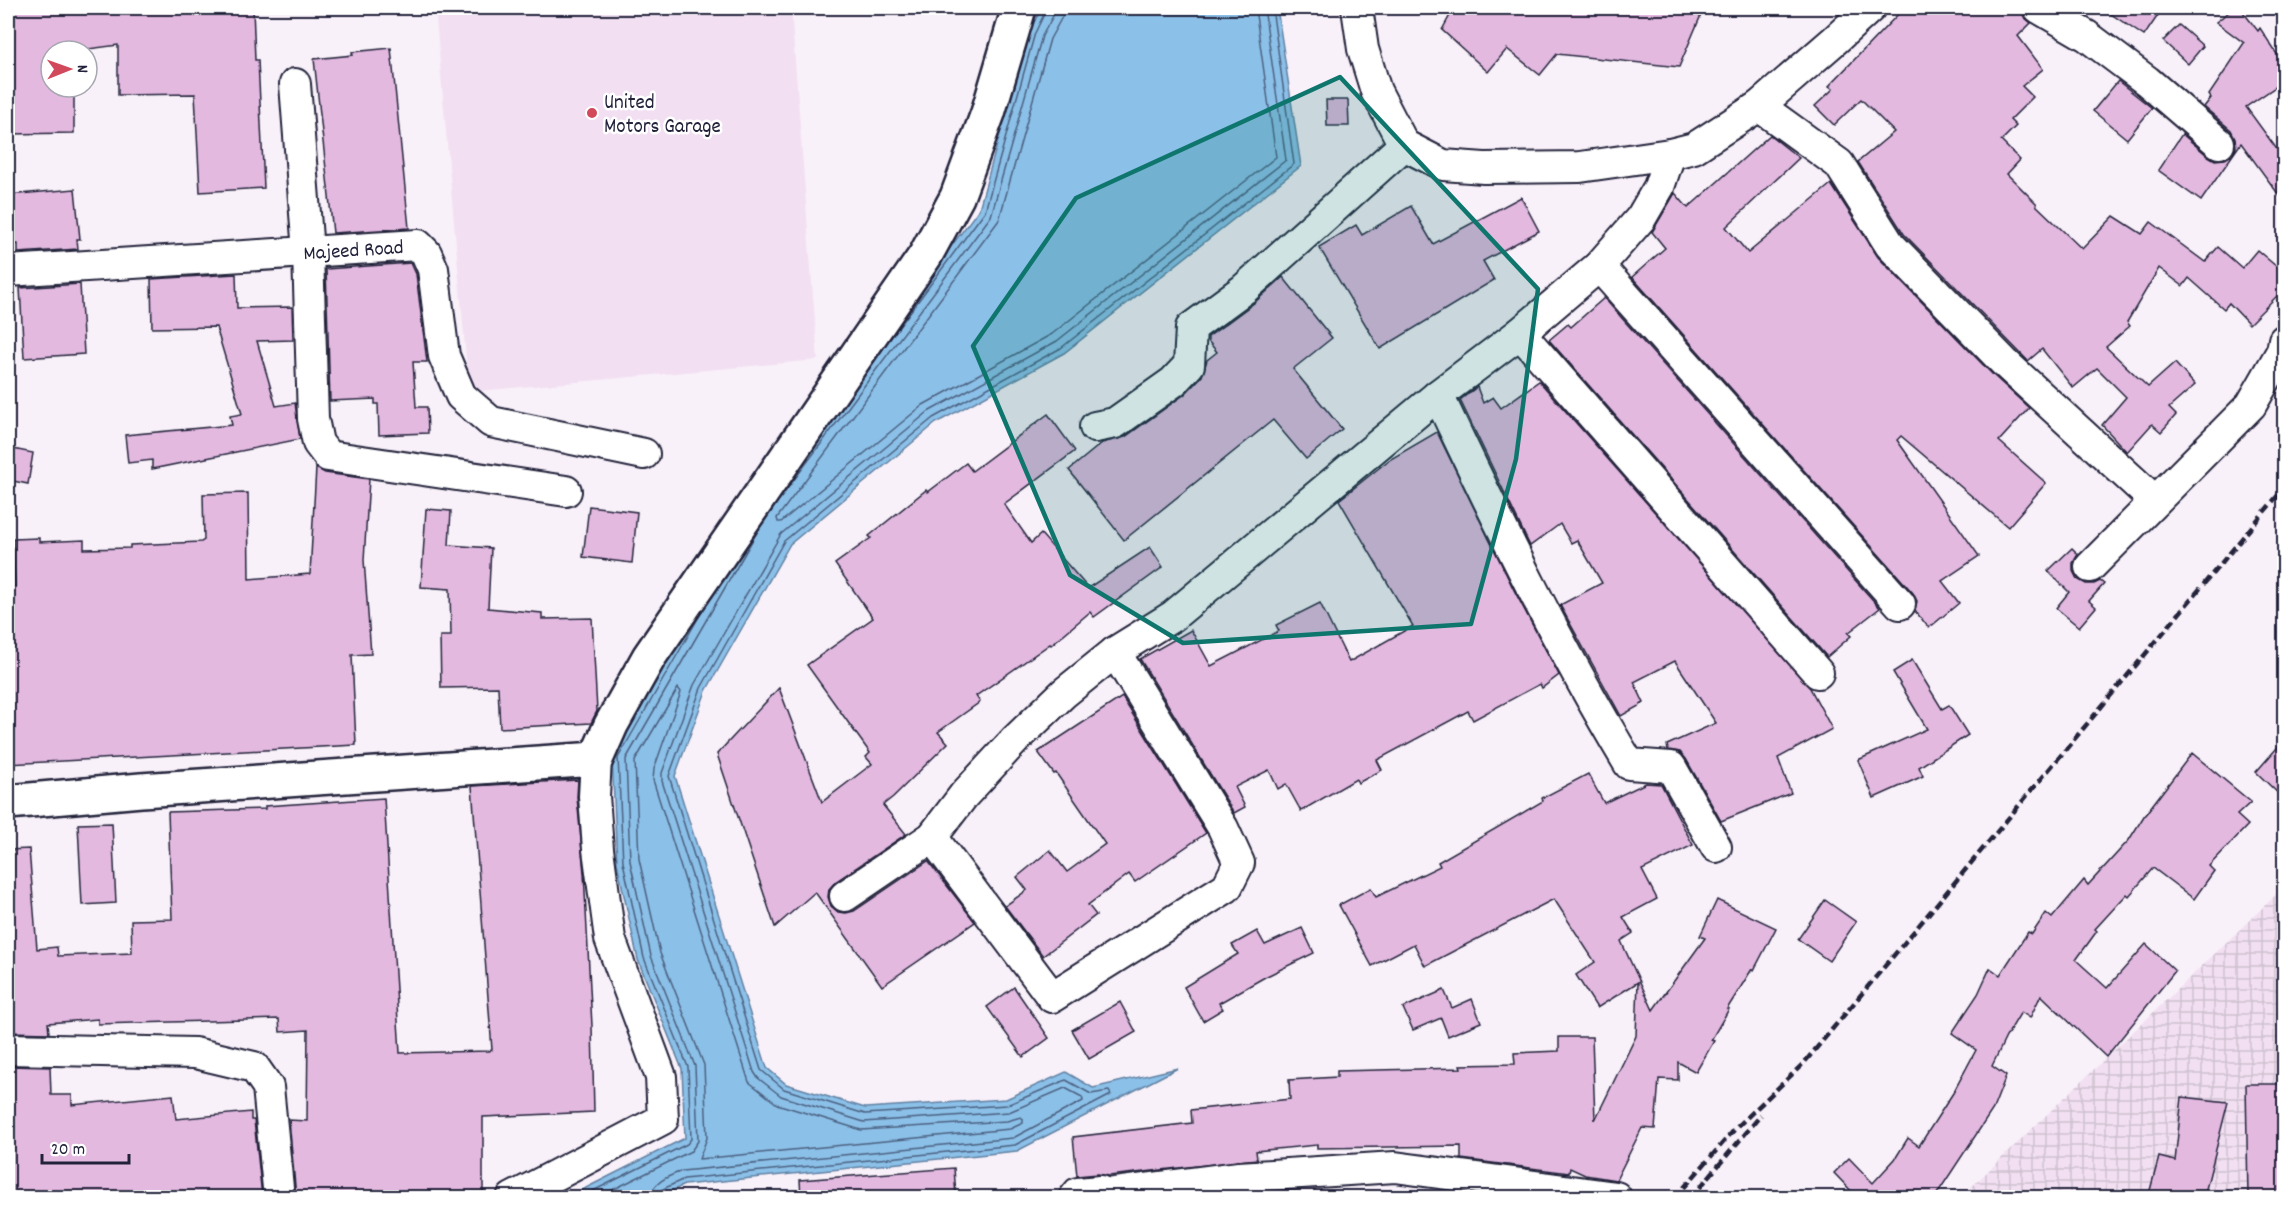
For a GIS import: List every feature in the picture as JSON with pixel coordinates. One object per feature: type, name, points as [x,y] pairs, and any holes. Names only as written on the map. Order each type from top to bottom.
[{"type":"street","points":[[512,1197],[663,1119],[661,1077],[610,939],[598,849],[594,796],[596,759],[611,725],[649,657],[925,256],[957,196],[988,113],[1019,8]]},
{"type":"street","points":[[1357,8],[1363,49],[1376,91],[1404,146],[1443,165],[1484,168],[1580,167],[1670,154],[1694,148],[1759,106],[1870,8]]},
{"type":"street","points":[[2039,8],[2087,36],[2147,81],[2219,143]]},
{"type":"street","points":[[295,84],[308,252],[313,419],[318,443],[328,456],[566,491]]},
{"type":"street","points":[[1759,106],[1839,164],[1890,245],[2005,363],[2155,501]]},
{"type":"street","points":[[1095,427],[1115,423],[1173,382],[1189,365],[1191,328],[1244,289],[1404,146]]},
{"type":"street","points":[[845,896],[932,837],[964,795],[1015,740],[1064,693],[1115,652],[1173,616],[1438,395],[1520,333],[1599,266],[1641,218],[1659,187],[1670,154]]},
{"type":"street","name":"Majeed Road","points":[[8,271],[418,245],[426,253],[433,269],[444,356],[461,396],[491,422],[644,454]]},
{"type":"street","points":[[1599,266],[1900,604]]},
{"type":"street","points":[[1520,333],[1818,674]]},
{"type":"street","points":[[2090,567],[2251,405],[2282,351],[2284,340]]},
{"type":"street","points":[[1438,395],[1497,520],[1599,714],[1629,764],[1671,767],[1716,847]]},
{"type":"street","points":[[932,837],[1052,997],[1227,887],[1239,863],[1223,828],[1115,652]]},
{"type":"street","points":[[8,802],[141,790],[596,759]]},
{"type":"street","points":[[8,1049],[195,1053],[254,1067],[267,1087],[279,1197]]},
{"type":"street","points":[[1092,1195],[1239,1178],[1395,1167],[1616,1197]]},
{"type":"highlighted area","points":[[1340,77],[1538,289],[1516,459],[1471,624],[1183,643],[1070,575],[973,346],[1076,198]]},
{"type":"shaded area","points":[[435,8],[791,8],[818,360],[469,392]]},
{"type":"shaded area","points":[[2284,887],[2284,1197],[1961,1197]]},
{"type":"water","points":[[1042,8],[1277,8],[1301,166],[1064,353],[936,423],[790,544],[706,691],[675,776],[767,1068],[786,1084],[865,1108],[1006,1099],[1066,1072],[1093,1088],[1178,1068],[1017,1151],[684,1185],[659,1197],[566,1198],[685,1138],[682,1069],[638,960],[617,863],[612,756],[755,510],[979,209],[1029,30]]},
{"type":"building","points":[[8,8],[153,8],[153,12],[253,8],[255,60],[258,60],[264,188],[200,192],[195,94],[118,95],[118,45],[99,48],[99,39],[39,39],[39,99],[74,99],[74,133],[8,134]]},
{"type":"building","points":[[1454,8],[1704,8],[1679,67],[1557,54],[1540,75],[1507,49],[1488,72],[1442,30]]},
{"type":"building","points":[[1904,8],[2020,8],[2022,10],[2024,17],[2031,23],[2018,36],[2043,69],[2022,86],[2033,97],[2010,120],[2016,126],[2001,141],[2020,160],[2007,174],[2082,249],[2114,216],[2142,234],[2151,222],[2205,262],[2218,247],[2242,268],[2257,250],[2284,273],[2284,289],[2249,324],[2229,303],[2224,309],[2189,278],[2183,286],[2159,268],[2127,322],[2130,326],[2106,347],[2148,387],[2175,363],[2195,385],[2169,408],[2176,415],[2161,432],[2152,424],[2127,452],[2102,425],[2126,397],[2097,368],[2073,388],[2042,349],[2028,361],[1904,234],[1858,162],[1894,132],[1861,99],[1834,125],[1815,106],[1833,89],[1829,86]]},
{"type":"building","points":[[2102,8],[2163,8],[2144,36]]},
{"type":"building","points":[[2234,8],[2240,8],[2258,31],[2260,28],[2284,65],[2284,81],[2246,107],[2284,159],[2284,202],[2241,143],[2201,201],[2158,170],[2182,134],[2215,160],[2225,159],[2232,155],[2236,147],[2231,130],[2204,107],[2211,98],[2209,95],[2244,43],[2216,22]]},
{"type":"building","points":[[2179,25],[2203,46],[2188,64],[2163,41]]},
{"type":"building","points":[[391,48],[409,228],[333,233],[314,59]]},
{"type":"building","points":[[2118,81],[2152,108],[2127,139],[2093,111]]},
{"type":"building","points":[[1326,100],[1348,100],[1349,126],[1327,126]]},
{"type":"building","points":[[1770,135],[1799,158],[1726,227],[1748,253],[1831,184],[1878,257],[1993,375],[2029,408],[1999,441],[2046,483],[2008,527],[1901,436],[1897,440],[1979,556],[1942,581],[1959,603],[1929,628],[1915,611],[1917,601],[1913,593],[1632,277],[1665,248],[1652,232],[1675,193],[1688,208]]},
{"type":"building","points":[[75,189],[80,239],[77,239],[78,249],[18,253],[18,244],[8,245],[8,195]]},
{"type":"building","points":[[1521,197],[1539,231],[1483,261],[1494,280],[1380,349],[1319,247],[1356,225],[1362,235],[1411,206],[1433,244]]},
{"type":"building","points":[[411,263],[416,274],[427,362],[413,362],[416,407],[427,407],[428,433],[379,435],[378,404],[375,404],[375,399],[330,401],[326,269]]},
{"type":"building","points":[[236,274],[237,308],[292,307],[293,340],[257,341],[276,406],[295,403],[300,439],[152,469],[152,460],[128,463],[125,435],[232,425],[230,416],[242,414],[216,327],[152,328],[151,279]]},
{"type":"building","points":[[1283,277],[1332,338],[1293,369],[1342,429],[1306,459],[1273,420],[1124,540],[1069,470],[1102,443],[1125,437],[1185,394],[1202,376],[1207,360],[1217,352],[1208,341],[1208,337],[1254,303]]},
{"type":"building","points":[[80,284],[84,354],[24,358],[20,288]]},
{"type":"building","points":[[1604,298],[1880,608],[1848,633],[1851,636],[1827,657],[1549,340],[1568,324],[1571,327]]},
{"type":"building","points":[[1539,381],[1810,688],[1832,729],[1778,758],[1791,793],[1721,821],[1686,759],[1680,752],[1668,750],[1667,745],[1716,723],[1675,661],[1634,682],[1644,703],[1621,716],[1560,605],[1602,583],[1577,540],[1571,543],[1560,524],[1530,546],[1460,400],[1477,387],[1483,403],[1493,397],[1501,408]]},
{"type":"building","points":[[1048,414],[1075,451],[1004,504],[1031,543],[1041,534],[1088,588],[1150,547],[1163,567],[1094,617],[1090,612],[1051,645],[976,696],[980,702],[938,732],[948,743],[883,805],[906,834],[835,882],[829,889],[828,897],[831,906],[838,912],[854,911],[928,861],[975,922],[882,986],[815,892],[775,927],[717,754],[779,688],[822,802],[872,764],[866,757],[870,753],[807,665],[873,618],[835,564],[871,538],[869,536],[926,490],[928,492],[966,463],[972,471]]},
{"type":"building","points":[[1437,432],[1514,590],[1559,675],[1542,688],[1540,684],[1473,720],[1468,711],[1377,760],[1382,770],[1358,783],[1356,779],[1301,811],[1286,784],[1278,789],[1269,770],[1235,787],[1245,807],[1234,813],[1140,659],[1191,630],[1211,666],[1279,631],[1276,625],[1320,603],[1349,662],[1413,626],[1339,500],[1389,460]]},
{"type":"building","points":[[8,448],[33,453],[28,484],[8,480]]},
{"type":"building","points":[[316,468],[325,473],[369,479],[364,560],[371,654],[352,655],[356,745],[8,764],[8,587],[15,586],[13,539],[39,538],[39,542],[84,540],[84,549],[201,542],[204,540],[203,494],[248,493],[249,579],[310,574]]},
{"type":"building","points":[[589,506],[637,512],[632,563],[583,557]]},
{"type":"building","points":[[426,509],[451,511],[449,545],[491,548],[488,608],[542,613],[542,619],[592,618],[597,711],[591,723],[500,728],[498,687],[441,688],[440,636],[451,636],[450,589],[421,587]]},
{"type":"building","points":[[2072,548],[2078,554],[2073,563],[2073,571],[2077,579],[2086,584],[2100,581],[2104,584],[2089,601],[2096,607],[2079,627],[2056,608],[2069,592],[2048,571]]},
{"type":"building","points":[[1912,660],[1942,709],[1949,705],[1968,735],[1919,767],[1923,776],[1874,798],[1858,760],[1927,729],[1893,672]]},
{"type":"building","points":[[1122,697],[1206,833],[1135,882],[1129,874],[1088,905],[1096,915],[1043,956],[1005,906],[1027,890],[1017,877],[1050,850],[1067,872],[1105,844],[1056,773],[1054,774],[1038,752]]},
{"type":"building","points":[[2284,740],[2284,799],[2256,772]]},
{"type":"building","points":[[2192,753],[2251,802],[2237,815],[2248,825],[2209,866],[2214,871],[2194,899],[2153,868],[2129,896],[2127,894],[2095,929],[2097,931],[2076,960],[2107,988],[2146,944],[2175,971],[2106,1057],[2041,995],[2030,1018],[2021,1012],[2006,1037],[1992,1066],[2006,1076],[1993,1109],[1935,1197],[1857,1197],[1834,1173],[1849,1158],[1873,1183],[1895,1159],[1908,1138],[1919,1146],[1953,1093],[1976,1050],[1952,1033],[1978,994],[1990,968],[2000,975],[2028,932],[2032,934],[2046,913],[2052,918],[2084,880],[2088,885],[2129,840],[2144,816]]},
{"type":"building","points":[[1588,774],[1604,803],[1646,783],[1661,784],[1693,845],[1642,870],[1657,899],[1623,917],[1633,933],[1621,941],[1653,1010],[1705,938],[1700,936],[1717,900],[1776,928],[1754,970],[1752,969],[1727,1009],[1729,1009],[1711,1040],[1714,1041],[1696,1072],[1678,1062],[1678,1080],[1659,1079],[1655,1129],[1642,1128],[1616,1180],[1585,1175],[1570,1168],[1569,1173],[1461,1159],[1461,1146],[1317,1148],[1317,1145],[1256,1151],[1257,1159],[1109,1176],[1098,1174],[1077,1176],[1073,1137],[1192,1123],[1191,1110],[1290,1099],[1289,1080],[1337,1077],[1337,1071],[1461,1068],[1460,1065],[1515,1064],[1514,1053],[1559,1051],[1559,1037],[1592,1037],[1595,1120],[1636,1036],[1638,982],[1597,1008],[1576,975],[1595,962],[1554,899],[1425,966],[1414,944],[1372,966],[1339,905],[1371,888],[1376,897],[1440,866],[1438,862],[1543,801],[1542,798]]},
{"type":"building","points":[[578,780],[577,797],[584,873],[592,1026],[594,1112],[483,1117],[483,1197],[296,1197],[289,1120],[307,1121],[308,1030],[280,1032],[279,1019],[98,1024],[98,1019],[48,1023],[49,1033],[8,1032],[8,850],[29,849],[37,949],[57,947],[58,956],[132,953],[131,920],[172,919],[168,812],[265,809],[265,806],[384,798],[400,1053],[492,1050],[472,786]]},
{"type":"building","points":[[112,823],[116,903],[82,905],[78,824]]},
{"type":"building","points":[[1825,900],[1856,922],[1829,961],[1798,939]]},
{"type":"building","points":[[1302,928],[1314,953],[1219,1003],[1223,1009],[1203,1021],[1184,987],[1238,954],[1232,945],[1257,931],[1265,945]]},
{"type":"building","points":[[1014,987],[1049,1038],[1023,1057],[987,1007]]},
{"type":"building","points":[[1444,990],[1452,1008],[1472,999],[1481,1022],[1448,1036],[1441,1018],[1413,1030],[1403,1008]]},
{"type":"building","points":[[1120,1002],[1136,1032],[1089,1059],[1072,1030]]},
{"type":"building","points":[[8,1066],[50,1067],[51,1095],[72,1095],[72,1105],[173,1095],[176,1119],[251,1112],[251,1120],[254,1120],[262,1197],[189,1197],[189,1192],[124,1197],[8,1197]]},
{"type":"building","points":[[2246,1084],[2284,1084],[2284,1196],[2248,1197]]},
{"type":"building","points":[[2182,1097],[2228,1102],[2204,1197],[2162,1197],[2149,1194],[2159,1157],[2175,1161]]},
{"type":"building","points":[[954,1168],[956,1197],[801,1197],[800,1180]]},
{"type":"building","points":[[1259,1193],[1260,1197],[1215,1197],[1241,1194]]},
{"type":"railway","points":[[1675,1198],[1735,1129],[1804,1063],[2284,488]]},
{"type":"railway","points":[[1691,1198],[1761,1115]]},
{"type":"place","name":"United Motors Garage","points":[[592,113]]}]
